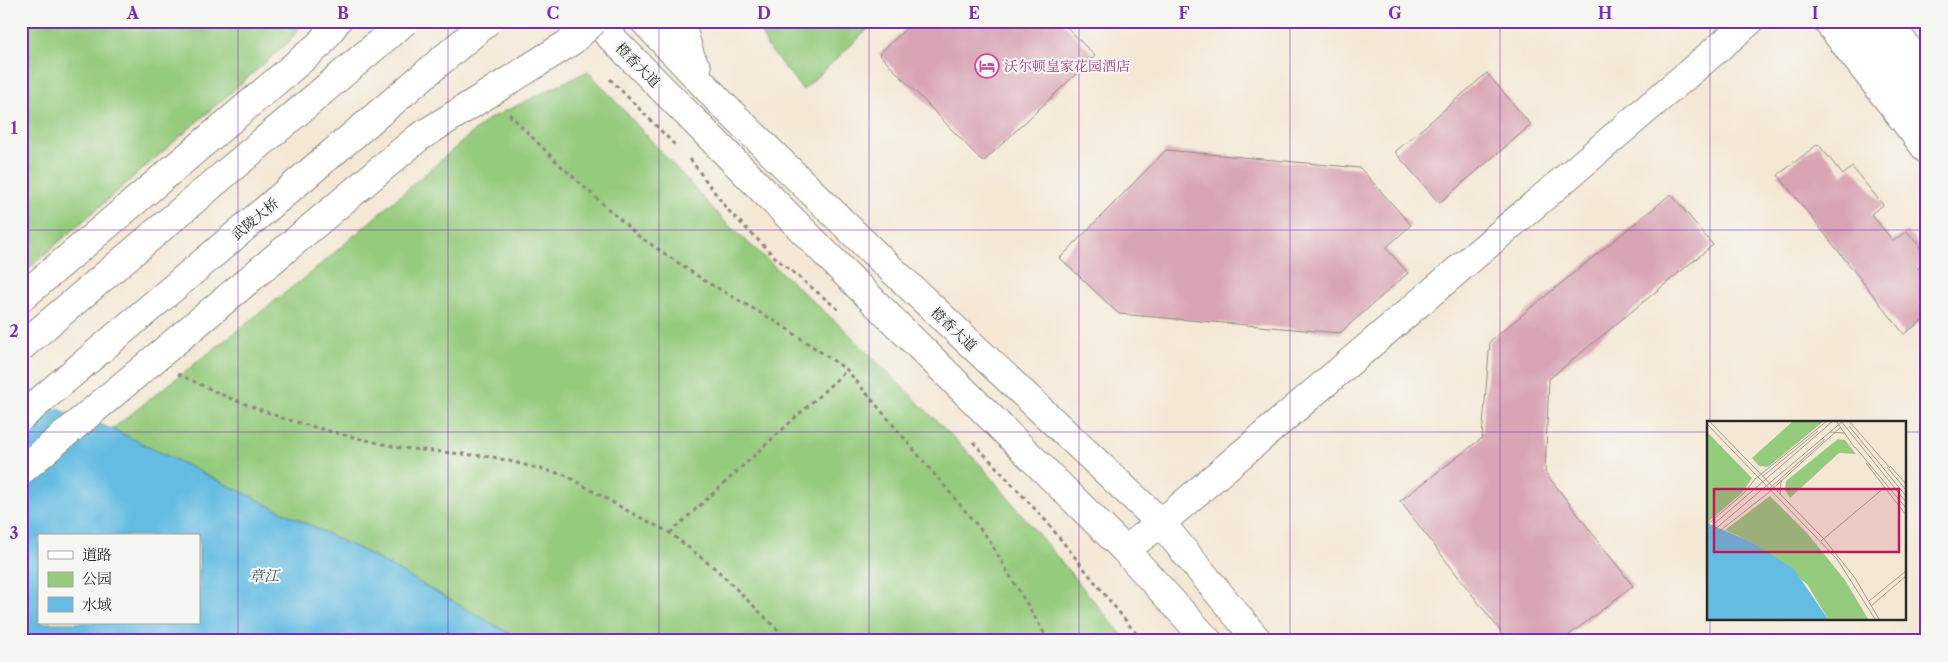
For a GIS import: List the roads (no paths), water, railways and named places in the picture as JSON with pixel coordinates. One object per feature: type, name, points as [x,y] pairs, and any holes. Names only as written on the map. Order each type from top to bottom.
[{"type":"main road","points":[[21,298],[320,44],[337,21]]},
{"type":"main road","points":[[21,347],[404,21]]},
{"type":"main road","name":"武陵大桥","points":[[21,417],[488,21]]},
{"type":"main road","points":[[21,471],[418,138],[572,41],[595,21]]},
{"type":"main road","name":"橙香大道","points":[[595,21],[847,275],[1125,550],[1208,641]]},
{"type":"main road","name":"橙香大道","points":[[644,21],[721,103],[872,251],[1161,523],[1258,641]]},
{"type":"main road","points":[[680,21],[691,58],[704,81],[721,103]]},
{"type":"main road","points":[[1125,550],[1161,523],[1750,21]]},
{"type":"main road","points":[[1827,21],[1927,150]]},
{"type":"main road","points":[[1853,21],[1927,115]]},
{"type":"main road","points":[[1887,21],[1927,74]]},
{"type":"water","name":"章江","points":[[21,396],[112,429],[365,552],[523,641],[21,641]]},
{"type":"place","name":"沃尔顿皇家花园酒店","points":[[987,66]]}]
